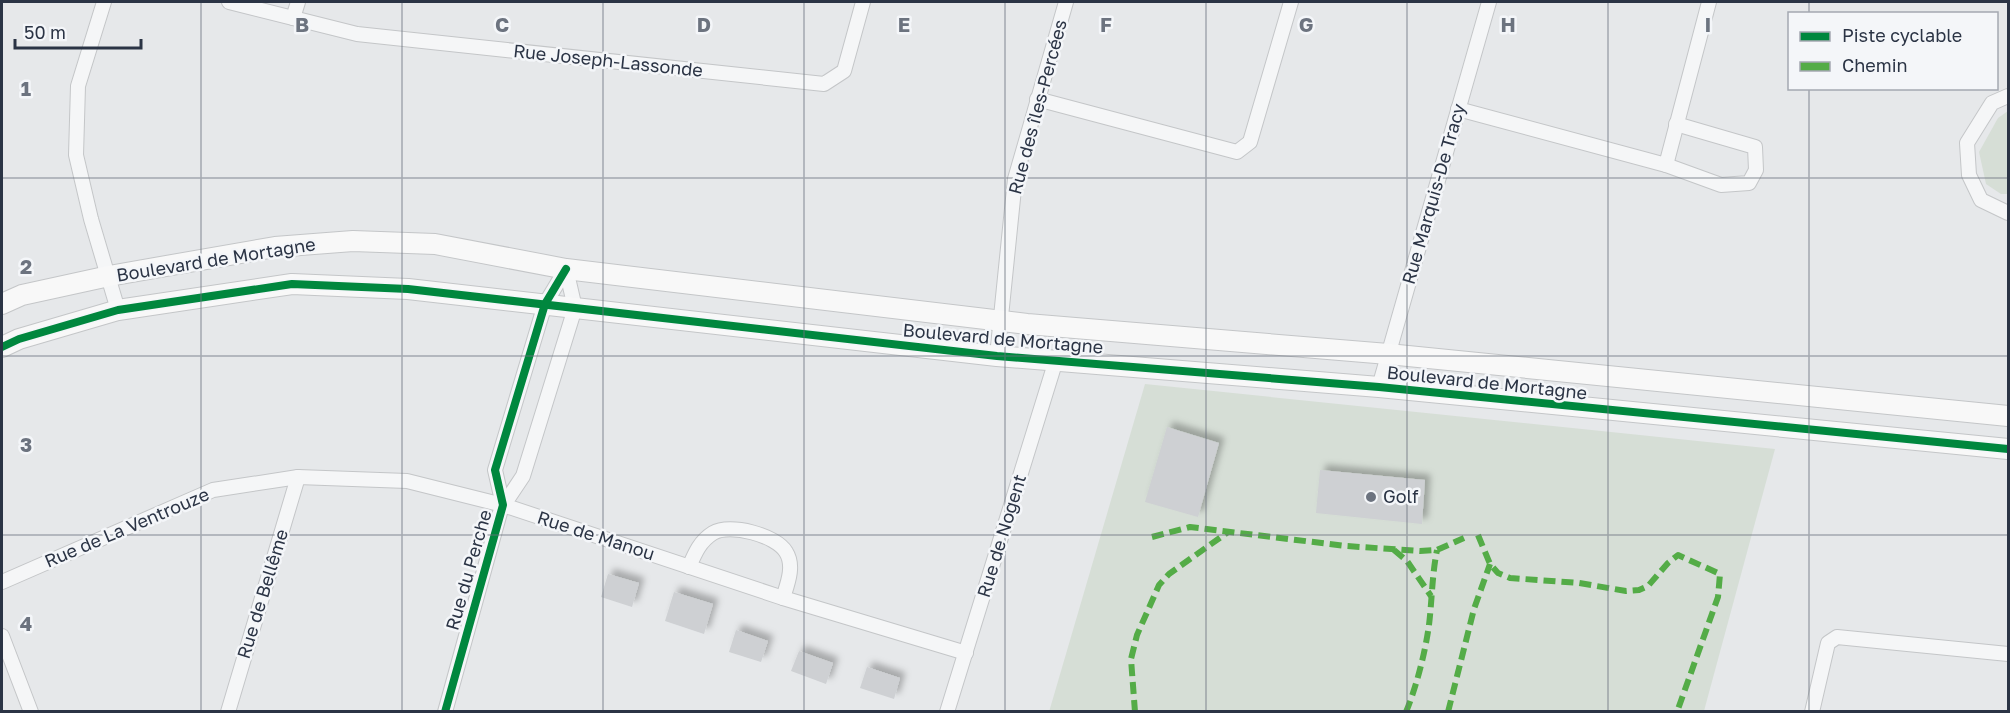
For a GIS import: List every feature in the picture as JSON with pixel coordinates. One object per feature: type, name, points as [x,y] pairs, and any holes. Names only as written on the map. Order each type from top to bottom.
[{"type":"main road","name":"Boulevard de Mortagne","points":[[2,304],[22,295],[109,276],[275,247],[353,241],[435,243],[566,269],[1002,320],[1388,354],[2008,416]]},
{"type":"main road","name":"Boulevard de Mortagne","points":[[2,347],[19,339],[118,310],[292,284],[408,289],[997,356],[1379,387],[2008,449]]},
{"type":"street","points":[[104,2],[78,86],[76,155],[91,219],[118,310]]},
{"type":"street","name":"Rue Joseph-Lassonde","points":[[229,2],[357,34],[824,84],[844,71],[863,2]]},
{"type":"street","points":[[293,18],[298,2]]},
{"type":"street","name":"Rue des îles-Percées","points":[[997,356],[1015,179],[1066,2]]},
{"type":"street","points":[[1037,99],[1236,152],[1250,142],[1291,2]]},
{"type":"street","name":"Rue Marquis-De Tracy","points":[[1379,387],[1490,2]]},
{"type":"street","points":[[1666,165],[1709,2]]},
{"type":"street","points":[[2008,96],[1992,103],[1967,143],[1969,175],[1981,200],[2008,213]]},
{"type":"street","points":[[1458,109],[1666,165],[1721,185],[1749,183],[1756,170],[1755,147],[1676,124]]},
{"type":"street","points":[[566,269],[575,308]]},
{"type":"street","name":"Rue du Perche","points":[[503,505],[495,470],[545,304],[566,269]]},
{"type":"street","name":"Rue du Perche","points":[[445,711],[503,505],[523,476],[575,308]]},
{"type":"street","name":"Rue de Nogent","points":[[947,711],[1056,360]]},
{"type":"street","name":"Rue de La Ventrouze","points":[[2,582],[213,490],[298,477],[407,481],[503,505]]},
{"type":"street","name":"Rue de Bellême","points":[[228,711],[298,477]]},
{"type":"street","name":"Rue de Manou","points":[[503,505],[783,598],[966,653]]},
{"type":"street","points":[[689,567],[697,547],[715,531],[740,529],[771,537],[787,553],[790,573],[783,598]]},
{"type":"street","points":[[2,636],[31,711]]},
{"type":"street","points":[[1812,711],[1828,643],[1837,637],[2008,654]]},
{"type":"shaded area","points":[[2008,111],[2008,194],[2001,194],[1986,184],[1979,152],[1998,118]]},
{"type":"shaded area","points":[[1145,384],[1775,449],[1704,711],[1049,712]]},
{"type":"building","points":[[1167,427],[1219,443],[1198,517],[1145,502]]},
{"type":"building","name":"Golf","points":[[1320,470],[1425,480],[1422,524],[1316,513]]},
{"type":"building","points":[[608,574],[639,583],[632,607],[601,597]]},
{"type":"building","points":[[674,592],[713,604],[704,634],[665,621]]},
{"type":"building","points":[[736,630],[768,641],[761,662],[729,652]]},
{"type":"building","points":[[799,651],[833,663],[826,684],[791,671]]},
{"type":"building","points":[[867,667],[900,678],[894,699],[860,688]]},
{"type":"marked path","points":[[1152,537],[1190,527],[1346,546],[1420,551],[1437,550],[1464,538]]},
{"type":"marked path","points":[[1135,712],[1131,659],[1137,635],[1159,585],[1169,574],[1228,532]]},
{"type":"marked path","points":[[1478,535],[1490,564],[1498,573],[1510,578],[1579,583],[1626,591],[1639,590],[1648,586],[1678,555],[1720,574],[1718,597],[1677,712]]},
{"type":"marked path","points":[[1394,550],[1407,561],[1431,596]]},
{"type":"marked path","points":[[1406,712],[1425,647],[1437,550]]},
{"type":"marked path","points":[[1448,712],[1474,609],[1490,564]]},
{"type":"cycle path","points":[[445,712],[503,505],[495,470],[545,304],[566,269]]},
{"type":"cycle path","points":[[2,347],[19,339],[118,310],[292,284],[408,289],[997,356],[1379,387],[2008,449]]},
{"type":"place","name":"Golf","points":[[1371,497]]}]
